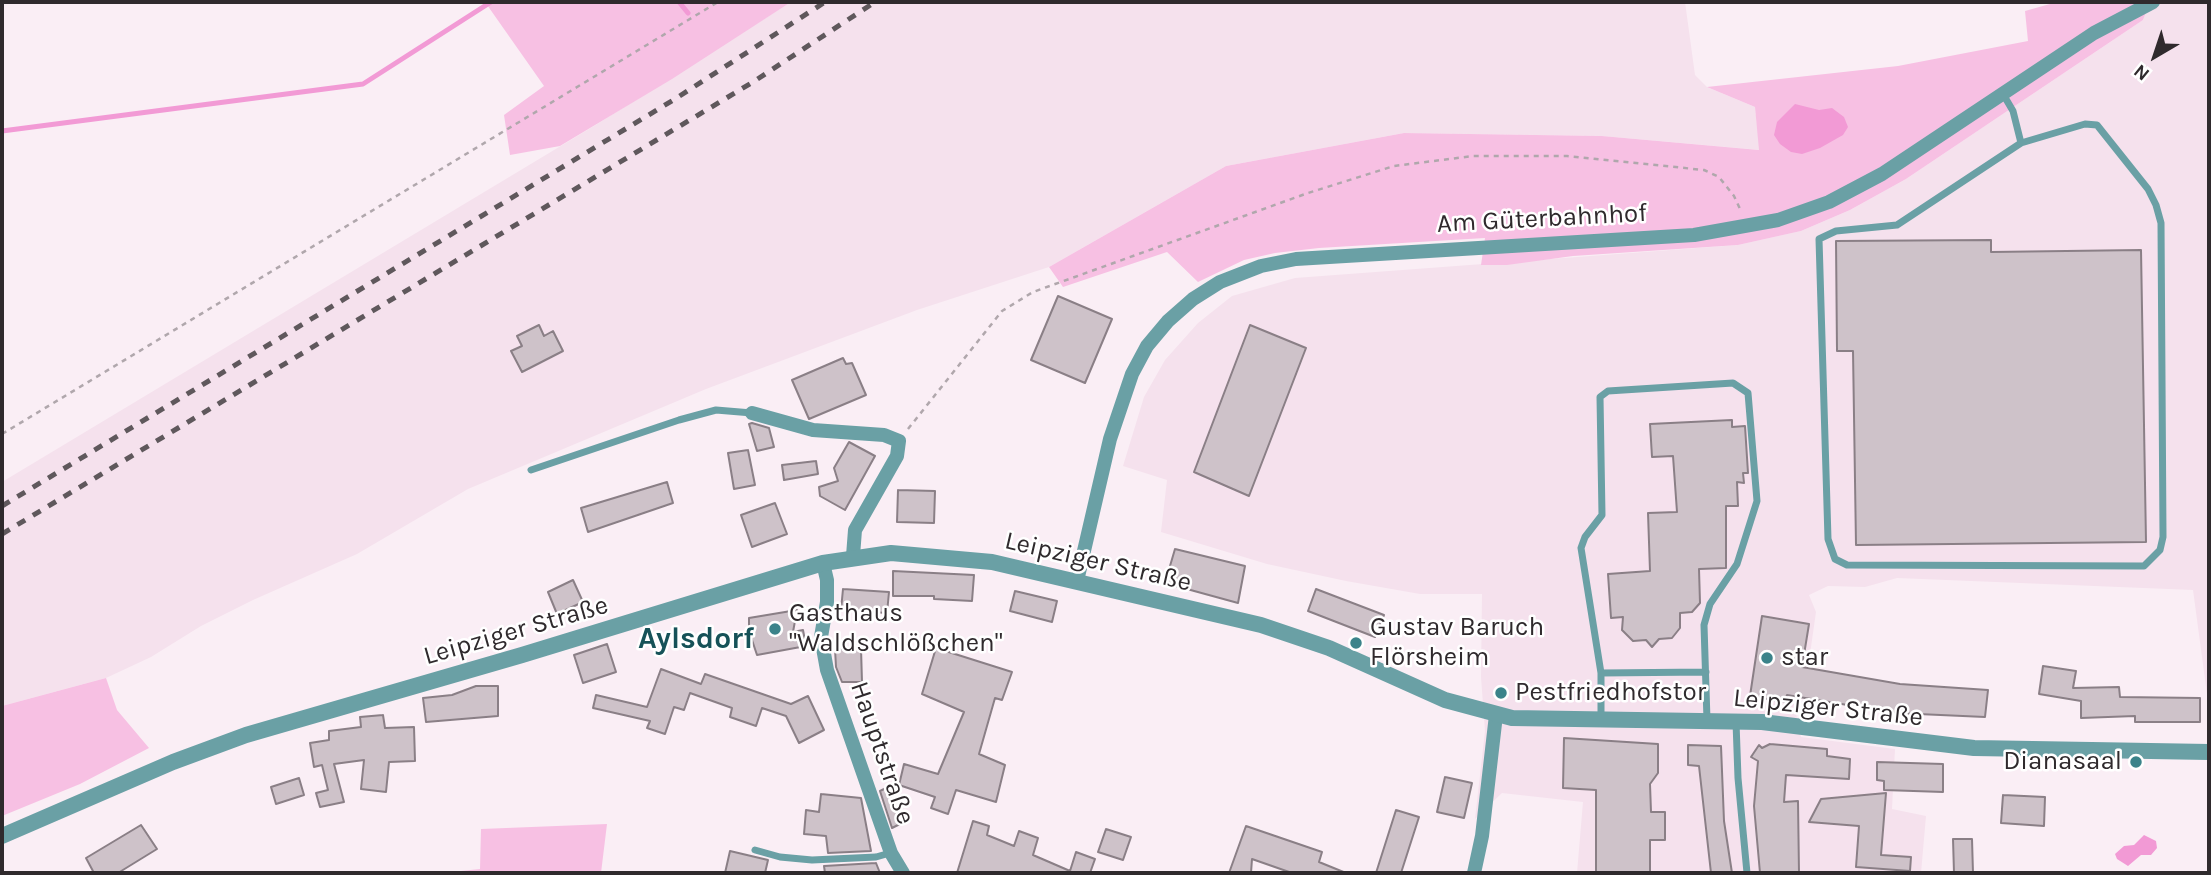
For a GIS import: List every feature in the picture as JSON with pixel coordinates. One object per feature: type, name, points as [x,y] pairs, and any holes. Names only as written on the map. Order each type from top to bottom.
[{"type":"street","name":"Am Güterbahnhof","points":[[1077,581],[1110,439],[1132,374],[1147,346],[1168,321],[1193,299],[1220,282],[1261,266],[1317,256],[1694,235],[1746,228],[1803,212],[1854,189],[2094,33],[2153,2]]},
{"type":"street","points":[[752,413],[813,430],[884,435],[899,441],[897,456],[855,530],[853,556]]},
{"type":"street","name":"Leipziger Straße","points":[[2,836],[173,762],[246,735],[535,652],[823,563],[853,556],[891,553],[970,558],[1283,631],[1329,648],[1445,700],[1496,715],[1808,725],[1915,743],[1974,748],[2209,752]]},
{"type":"street","name":"Hauptstraße","points":[[823,563],[828,592],[822,646],[833,691],[891,853],[902,873]]},
{"type":"street","points":[[1474,873],[1482,836],[1496,715]]},
{"type":"lane","points":[[2003,94],[2013,111],[2021,143]]},
{"type":"lane","points":[[2085,124],[2098,125],[2148,189],[2156,205],[2161,223],[2160,550],[2144,566],[1847,565],[1835,559],[1828,539],[1819,239],[1826,233],[1836,231],[1897,225],[2021,143],[2085,124]]},
{"type":"lane","points":[[1601,720],[1601,673],[1581,548],[1585,537],[1602,515],[1600,397],[1608,391],[1732,383],[1748,393],[1757,501],[1753,521],[1737,564],[1710,604],[1704,625],[1707,721]]},
{"type":"lane","points":[[531,470],[716,410],[735,409],[752,413]]},
{"type":"lane","points":[[1601,673],[1706,672]]},
{"type":"lane","points":[[1736,721],[1738,778],[1747,873]]},
{"type":"lane","points":[[755,850],[812,860],[876,857],[891,853]]},
{"type":"path","points":[[2,435],[718,2]]},
{"type":"path","points":[[899,441],[1002,311],[1033,292],[1308,193],[1394,166],[1473,156],[1567,156],[1704,170],[1719,177],[1734,196],[1746,228]]},
{"type":"shaded area","points":[[485,2],[791,2],[672,79],[560,146],[510,155],[504,115],[544,86]]},
{"type":"shaded area","points":[[791,2],[1685,2],[1695,75],[1707,87],[1755,107],[1760,150],[1602,136],[1404,133],[1226,166],[1049,267],[917,310],[706,389],[468,489],[357,554],[253,600],[201,626],[151,657],[106,678],[2,706],[2,482],[594,126]]},
{"type":"shaded area","points":[[2057,2],[2150,2],[2143,20],[1906,179],[1850,210],[1801,231],[1738,245],[1573,256],[1507,265],[1481,265],[1485,238],[1319,248],[1244,260],[1198,282],[1167,252],[1063,287],[1049,267],[1226,166],[1404,133],[1602,136],[1759,150],[1755,107],[1707,87],[1898,66],[2028,41],[2025,11]]},
{"type":"shaded area","points":[[2150,2],[2209,2],[2209,709],[2193,590],[1897,578],[1865,587],[1828,586],[1809,595],[1816,612],[1808,668],[1798,667],[1792,696],[1801,737],[1895,749],[1892,809],[1926,816],[1921,873],[1577,873],[1583,802],[1502,793],[1475,819],[1485,731],[1481,677],[1482,594],[1420,594],[1346,581],[1267,564],[1161,532],[1167,480],[1123,466],[1144,397],[1165,360],[1198,323],[1232,296],[1295,278],[1738,245],[1801,231],[1850,210],[1906,179],[2143,20]]},
{"type":"shaded area","points":[[1795,104],[1819,110],[1832,108],[1844,117],[1848,127],[1843,135],[1820,148],[1802,154],[1791,152],[1780,144],[1774,135],[1777,122]]},
{"type":"shaded area","points":[[106,678],[117,710],[149,748],[80,784],[2,816],[2,706]]},
{"type":"shaded area","points":[[607,824],[601,873],[442,873],[480,869],[481,829]]},
{"type":"shaded area","points":[[2144,835],[2156,841],[2157,848],[2151,855],[2141,855],[2128,866],[2117,859],[2115,854],[2124,846],[2134,845]]},
{"type":"building","points":[[1991,240],[1991,252],[2141,250],[2146,542],[1856,545],[1853,351],[1837,351],[1836,241]]},
{"type":"building","points":[[1058,296],[1112,319],[1085,383],[1031,360]]},
{"type":"building","points":[[539,325],[544,336],[553,331],[563,351],[522,372],[511,351],[522,346],[517,336]]},
{"type":"building","points":[[1250,325],[1306,348],[1249,496],[1194,472]]},
{"type":"building","points":[[843,358],[846,364],[852,363],[866,395],[809,419],[792,380]]},
{"type":"building","points":[[1732,420],[1732,427],[1745,426],[1748,473],[1743,473],[1744,483],[1737,482],[1738,506],[1726,506],[1726,568],[1699,569],[1700,603],[1692,612],[1680,613],[1680,628],[1672,638],[1659,639],[1652,647],[1646,640],[1633,641],[1622,630],[1623,617],[1611,618],[1608,574],[1650,571],[1648,513],[1677,512],[1673,456],[1652,457],[1650,424]]},
{"type":"building","points":[[749,424],[769,428],[774,447],[757,451]]},
{"type":"building","points":[[849,442],[875,456],[845,510],[820,496],[819,487],[838,481],[834,468]]},
{"type":"building","points":[[748,450],[755,485],[734,489],[728,453]]},
{"type":"building","points":[[816,461],[818,474],[784,480],[782,465]]},
{"type":"building","points":[[667,482],[673,503],[588,532],[581,508]]},
{"type":"building","points":[[898,490],[935,491],[934,523],[897,522]]},
{"type":"building","points":[[775,503],[787,534],[752,547],[741,515]]},
{"type":"building","points":[[1175,549],[1245,566],[1238,603],[1165,583]]},
{"type":"building","points":[[893,571],[974,575],[972,601],[934,599],[934,596],[893,596]]},
{"type":"building","points":[[573,580],[583,602],[557,614],[548,592]]},
{"type":"building","points":[[843,589],[889,592],[887,613],[841,610]]},
{"type":"building","points":[[1316,589],[1384,615],[1375,637],[1308,611]]},
{"type":"building","points":[[1015,591],[1057,601],[1052,622],[1010,611]]},
{"type":"building","points":[[797,610],[793,632],[803,630],[806,646],[757,655],[749,631],[749,618]]},
{"type":"building","points":[[1762,616],[1809,624],[1802,667],[1900,684],[1988,690],[1985,717],[1896,713],[1787,695],[1785,702],[1750,696]]},
{"type":"building","points":[[607,644],[616,672],[583,683],[574,655]]},
{"type":"building","points":[[861,648],[862,682],[842,682],[836,667],[835,649]]},
{"type":"building","points":[[936,648],[1012,672],[1002,700],[995,698],[979,754],[1005,765],[996,802],[956,790],[948,814],[931,808],[935,797],[899,785],[904,764],[938,774],[964,712],[922,694]]},
{"type":"building","points":[[2043,666],[2076,671],[2073,688],[2119,687],[2120,697],[2200,698],[2200,722],[2135,722],[2135,716],[2081,718],[2081,701],[2039,694]]},
{"type":"building","points":[[661,669],[701,684],[705,674],[791,704],[808,696],[824,730],[799,743],[786,716],[762,708],[756,726],[730,717],[732,708],[690,693],[684,710],[674,707],[665,734],[647,728],[650,721],[593,708],[596,695],[647,707]]},
{"type":"building","points":[[476,686],[498,686],[498,716],[426,722],[423,698],[452,695]]},
{"type":"building","points":[[383,715],[385,728],[414,727],[415,761],[389,762],[386,792],[361,789],[364,760],[334,764],[344,802],[320,807],[316,793],[328,790],[322,765],[314,767],[310,743],[329,740],[329,731],[361,727],[360,717]]},
{"type":"building","points":[[1564,738],[1658,744],[1658,773],[1650,784],[1651,812],[1665,812],[1665,840],[1650,840],[1650,873],[1596,873],[1596,790],[1563,788]]},
{"type":"building","points":[[1770,744],[1827,749],[1827,756],[1850,759],[1849,779],[1786,775],[1784,802],[1798,801],[1799,873],[1760,873],[1754,806],[1758,761],[1751,757],[1759,745],[1762,748]]},
{"type":"building","points":[[1688,745],[1721,746],[1724,821],[1732,873],[1711,873],[1699,766],[1688,765]]},
{"type":"building","points":[[1877,762],[1943,764],[1943,792],[1884,790],[1884,781],[1877,780]]},
{"type":"building","points":[[1445,777],[1472,783],[1464,818],[1437,812]]},
{"type":"building","points":[[299,778],[304,795],[276,804],[271,787]]},
{"type":"building","points":[[886,788],[902,823],[892,828],[880,791]]},
{"type":"building","points":[[1886,793],[1881,855],[1911,857],[1910,871],[1856,867],[1859,826],[1809,822],[1821,799]]},
{"type":"building","points":[[821,794],[861,798],[871,851],[828,853],[826,836],[804,834],[806,810],[819,812]]},
{"type":"building","points":[[2003,795],[2045,797],[2044,826],[2001,823]]},
{"type":"building","points":[[1396,810],[1419,817],[1401,873],[1376,873]]},
{"type":"building","points":[[973,821],[989,826],[987,835],[1014,846],[1019,831],[1038,838],[1033,855],[1070,871],[1076,852],[1095,859],[1090,873],[957,873]]},
{"type":"building","points":[[141,825],[157,849],[118,873],[94,873],[86,858]]},
{"type":"building","points":[[1246,826],[1322,852],[1319,862],[1346,873],[1292,873],[1252,859],[1251,873],[1229,873]]},
{"type":"building","points":[[1106,829],[1131,837],[1123,860],[1098,852]]},
{"type":"building","points":[[1953,839],[1972,839],[1973,873],[1954,873]]},
{"type":"building","points":[[730,851],[768,860],[765,873],[725,873]]},
{"type":"building","points":[[876,863],[880,873],[825,873],[824,866]]},
{"type":"waterway","points":[[2,131],[363,84],[491,2]]},
{"type":"waterway","points":[[679,2],[688,13]]},
{"type":"railway","points":[[2,506],[675,99],[825,2]]},
{"type":"railway","points":[[2,534],[753,82],[875,2]]},
{"type":"place","name":"Gasthaus \"Waldschlößchen\"","points":[[775,629]]},
{"type":"place","name":"Gustav Baruch Flörsheim","points":[[1356,643]]},
{"type":"place","name":"star","points":[[1767,658]]},
{"type":"place","name":"Pestfriedhofstor","points":[[1501,693]]},
{"type":"place","name":"Dianasaal","points":[[2136,762]]},
{"type":"district","name":"Aylsdorf","points":[[696,639]]}]
